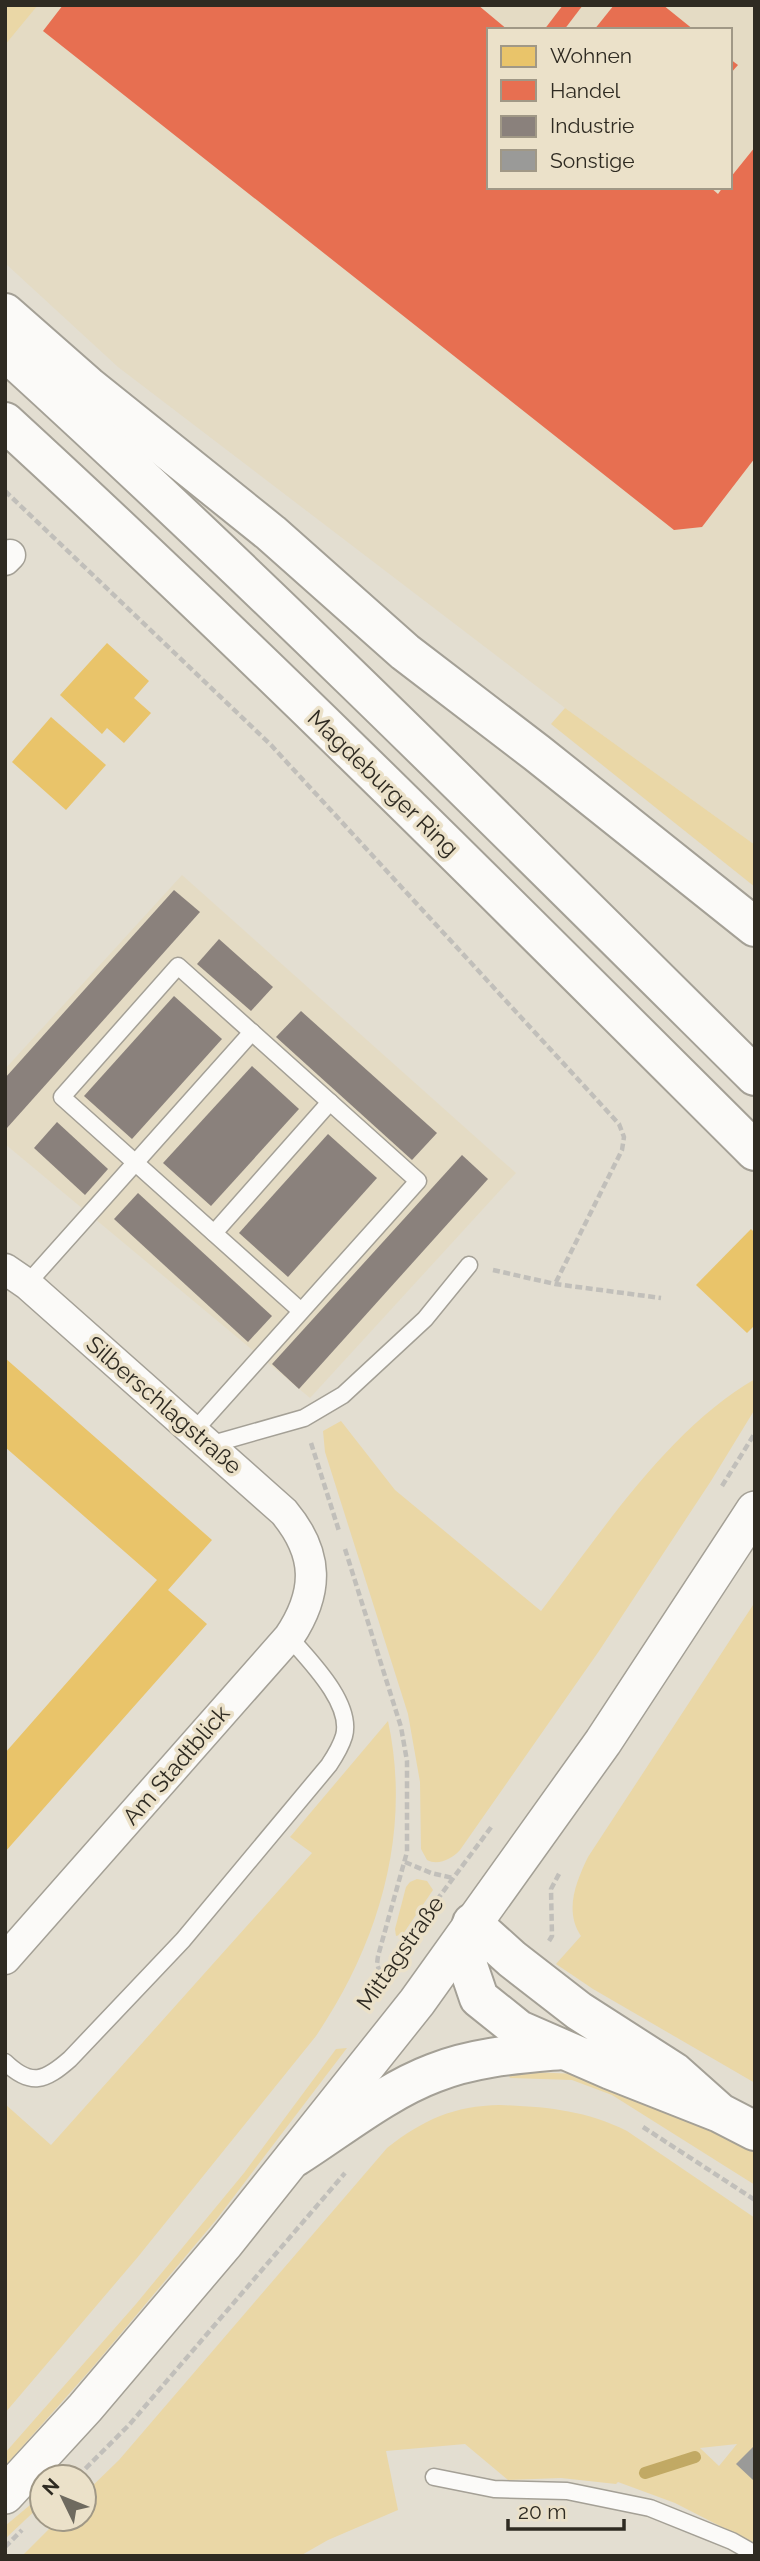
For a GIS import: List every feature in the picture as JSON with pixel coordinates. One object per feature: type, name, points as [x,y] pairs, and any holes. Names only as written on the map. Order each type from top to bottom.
[{"type":"highway","points":[[5,313],[88,386],[271,533],[405,652],[537,753],[755,927]]},
{"type":"highway","points":[[5,351],[119,455],[413,737],[755,1076]]},
{"type":"highway","name":"Magdeburger Ring","points":[[5,422],[222,627],[541,937],[755,1151]]},
{"type":"highway","points":[[720,2113],[674,2072],[579,2011],[472,1923],[465,1957],[479,1998],[519,2030],[720,2113],[755,2131]]},
{"type":"highway","points":[[295,2157],[396,2092],[433,2073],[495,2057],[564,2050]]},
{"type":"street","name":"Silberschlagstraße","points":[[16,1277],[284,1512],[298,1531],[308,1555]]},
{"type":"street","name":"Mittagstraße","points":[[5,2495],[129,2357],[295,2157],[417,2001],[603,1742],[755,1510]]},
{"type":"street","name":"Am Stadtblick","points":[[5,1959],[289,1637],[302,1617],[310,1596],[312,1570],[308,1555]]},
{"type":"lane","points":[[202,1438],[301,1311],[418,1181],[178,966],[62,1097],[301,1311]]},
{"type":"lane","points":[[16,1277],[136,1163],[252,1032]]},
{"type":"lane","points":[[214,1233],[330,1102]]},
{"type":"lane","points":[[202,1438],[304,1418],[342,1395],[425,1319],[469,1265]]},
{"type":"lane","points":[[5,2062],[20,2075],[33,2079],[53,2073],[70,2059],[183,1940],[329,1765],[344,1736],[343,1715],[326,1681],[289,1637]]},
{"type":"lane","points":[[434,2477],[494,2489],[567,2491],[650,2508],[732,2541],[755,2554]]},
{"type":"path","points":[[5,491],[271,745],[620,1124],[624,1137],[622,1150],[555,1284]]},
{"type":"path","points":[[469,1265],[555,1284],[661,1298]]},
{"type":"path","points":[[304,1418],[402,1735],[407,1761],[408,1840],[377,1956],[381,1975]]},
{"type":"path","points":[[720,1490],[755,1433]]},
{"type":"path","name":"Mittagstraße","points":[[363,2005],[381,1975],[494,1823]]},
{"type":"path","points":[[404,1862],[430,1873],[453,1878]]},
{"type":"path","points":[[633,2121],[755,2200]]},
{"type":"path","points":[[91,2463],[130,2425],[354,2163]]},
{"type":"shaded area","points":[[5,5],[38,5],[5,45]]},
{"type":"shaded area","points":[[38,5],[755,5],[755,845],[565,708],[118,367],[5,263],[5,45]]},
{"type":"shaded area","points":[[565,708],[755,845],[755,887],[551,724]]},
{"type":"shaded area","points":[[182,875],[516,1173],[310,1398],[5,1144],[5,1069]]},
{"type":"shaded area","points":[[755,1379],[755,1409],[599,1651],[460,1850],[445,1861],[427,1860],[421,1849],[420,1782],[408,1714],[325,1452],[323,1431],[341,1421],[395,1490],[541,1611],[612,1516],[665,1454],[693,1425],[723,1400]]},
{"type":"shaded area","points":[[755,1602],[755,2083],[593,1989],[556,1964],[581,1936],[573,1917],[573,1907],[579,1876],[588,1857]]},
{"type":"shaded area","points":[[388,1721],[396,1804],[385,1885],[373,1925],[338,2000],[316,2036],[137,2258],[5,2413],[5,2104],[51,2145],[312,1853],[290,1837]]},
{"type":"shaded area","points":[[417,1879],[427,1881],[433,1890],[403,1934],[396,1936],[395,1929],[406,1887]]},
{"type":"shaded area","points":[[347,2048],[216,2220],[92,2368],[5,2466],[5,2453],[136,2304],[244,2173],[336,2049]]},
{"type":"shaded area","points":[[507,2071],[577,2074],[656,2104],[755,2153],[755,2185],[612,2095],[572,2080],[510,2078]]},
{"type":"shaded area","points":[[500,2105],[550,2109],[596,2118],[627,2131],[755,2218],[755,2544],[675,2503],[618,2482],[616,2484],[561,2478],[508,2480],[465,2444],[386,2451],[398,2510],[328,2540],[300,2556],[22,2556],[45,2533],[98,2533],[98,2480],[119,2460],[387,2148],[427,2122],[468,2108]],"holes":[[[737,2444],[719,2466],[700,2448]]]},
{"type":"shaded area","points":[[28,2507],[28,2517],[5,2539],[5,2526]]},
{"type":"building: Wohnen","points":[[107,643],[149,681],[134,698],[151,713],[124,743],[107,728],[102,734],[60,695]]},
{"type":"building: Wohnen","points":[[51,717],[106,765],[66,810],[12,762]]},
{"type":"building: Wohnen","points":[[751,1229],[755,1233],[755,1325],[747,1333],[696,1285]]},
{"type":"building: Wohnen","points":[[5,1358],[212,1540],[168,1590],[207,1624],[5,1852],[5,1753],[157,1580],[5,1447]]},
{"type":"building: Handel","points":[[63,5],[478,5],[506,28],[487,28],[487,189],[712,189],[718,194],[722,189],[732,189],[732,176],[755,147],[755,458],[702,527],[674,530],[43,31]]},
{"type":"building: Handel","points":[[563,5],[583,5],[566,28],[546,28]]},
{"type":"building: Handel","points":[[614,5],[663,5],[692,28],[596,28]]},
{"type":"building: Handel","points":[[732,60],[738,65],[732,72]]},
{"type":"building: Industrie","points":[[174,890],[200,912],[7,1128],[5,1078]]},
{"type":"building: Industrie","points":[[219,939],[273,987],[251,1011],[197,964]]},
{"type":"building: Industrie","points":[[174,996],[222,1039],[132,1139],[84,1096]]},
{"type":"building: Industrie","points":[[301,1011],[437,1133],[412,1160],[276,1037]]},
{"type":"building: Industrie","points":[[252,1066],[299,1109],[211,1206],[163,1163]]},
{"type":"building: Industrie","points":[[57,1122],[108,1169],[85,1195],[34,1148]]},
{"type":"building: Industrie","points":[[328,1134],[377,1178],[288,1277],[239,1233]]},
{"type":"building: Industrie","points":[[462,1155],[488,1179],[299,1389],[272,1364]]},
{"type":"building: Industrie","points":[[138,1193],[272,1316],[248,1342],[114,1219]]},
{"type":"building: Sonstige","points":[[755,2445],[755,2478],[753,2480],[736,2464]]},
{"type":"waterway","points":[[645,2473],[695,2457]]}]
